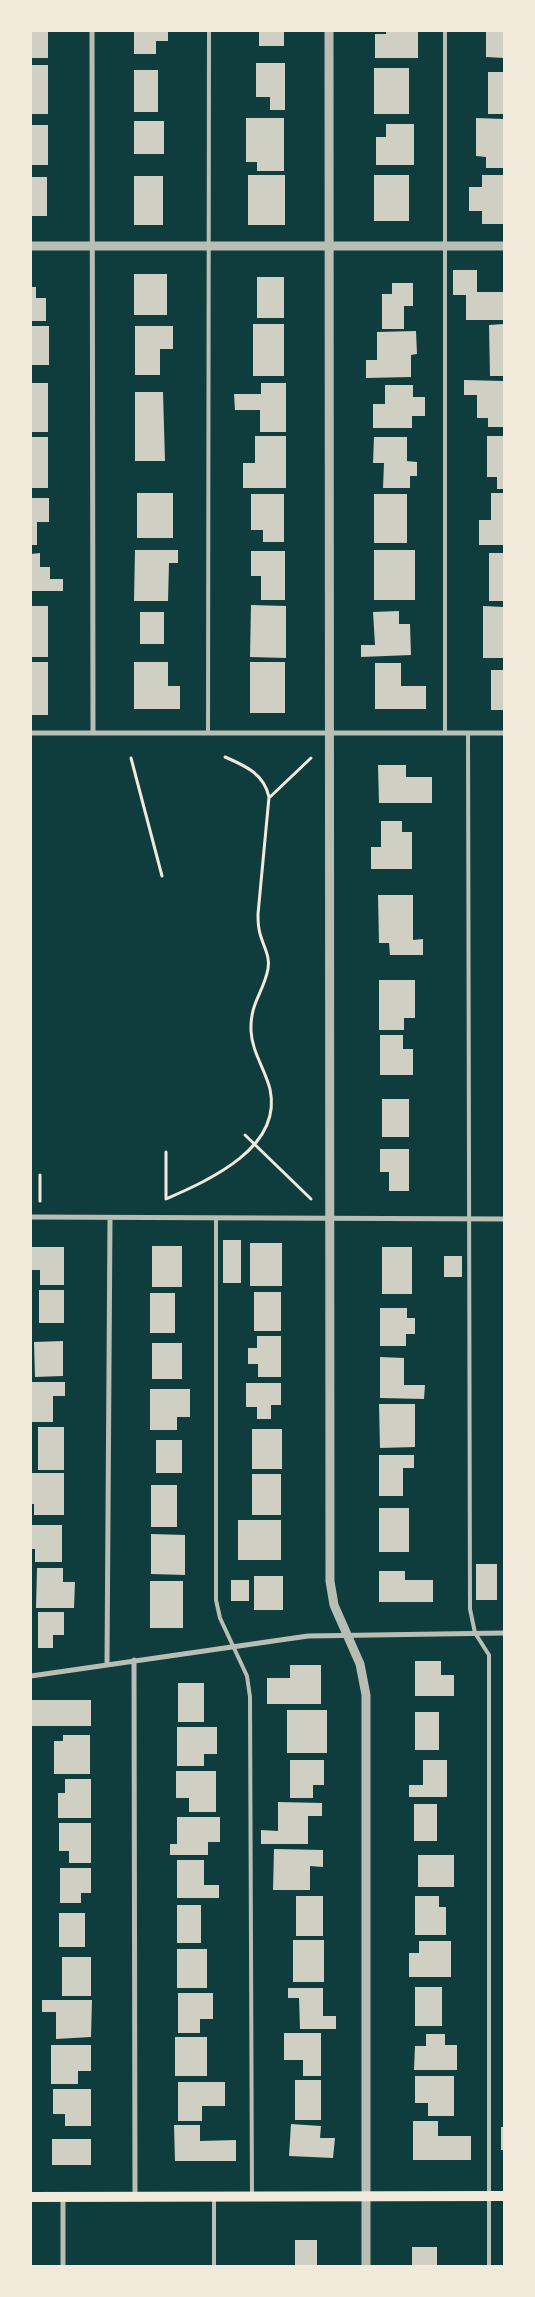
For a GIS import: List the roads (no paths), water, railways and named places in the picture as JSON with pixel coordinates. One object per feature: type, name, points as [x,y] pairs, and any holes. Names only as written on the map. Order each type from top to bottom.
[{"type":"main road","points":[[31,2197],[504,2196]]},
{"type":"street","points":[[92,31],[93,734]]},
{"type":"street","points":[[329,31],[330,1581],[334,1605],[360,1664],[366,1695],[366,2266]]},
{"type":"street","points":[[31,246],[504,246]]},
{"type":"street","points":[[31,734],[504,734]]},
{"type":"street","points":[[31,1217],[504,1219]]},
{"type":"street","points":[[107,1664],[110,1218]]},
{"type":"street","points":[[31,1676],[308,1636],[504,1633]]},
{"type":"street","points":[[134,1660],[135,2196]]},
{"type":"street","points":[[63,2197],[63,2266]]},
{"type":"lane","points":[[208,31],[208,734]]},
{"type":"lane","points":[[445,31],[445,734]]},
{"type":"lane","points":[[468,734],[470,1609],[475,1633],[489,1655],[489,2266]]},
{"type":"lane","points":[[216,1218],[216,1600],[220,1618],[247,1676],[250,1697],[252,2196]]},
{"type":"lane","points":[[214,2196],[214,2266]]}]
